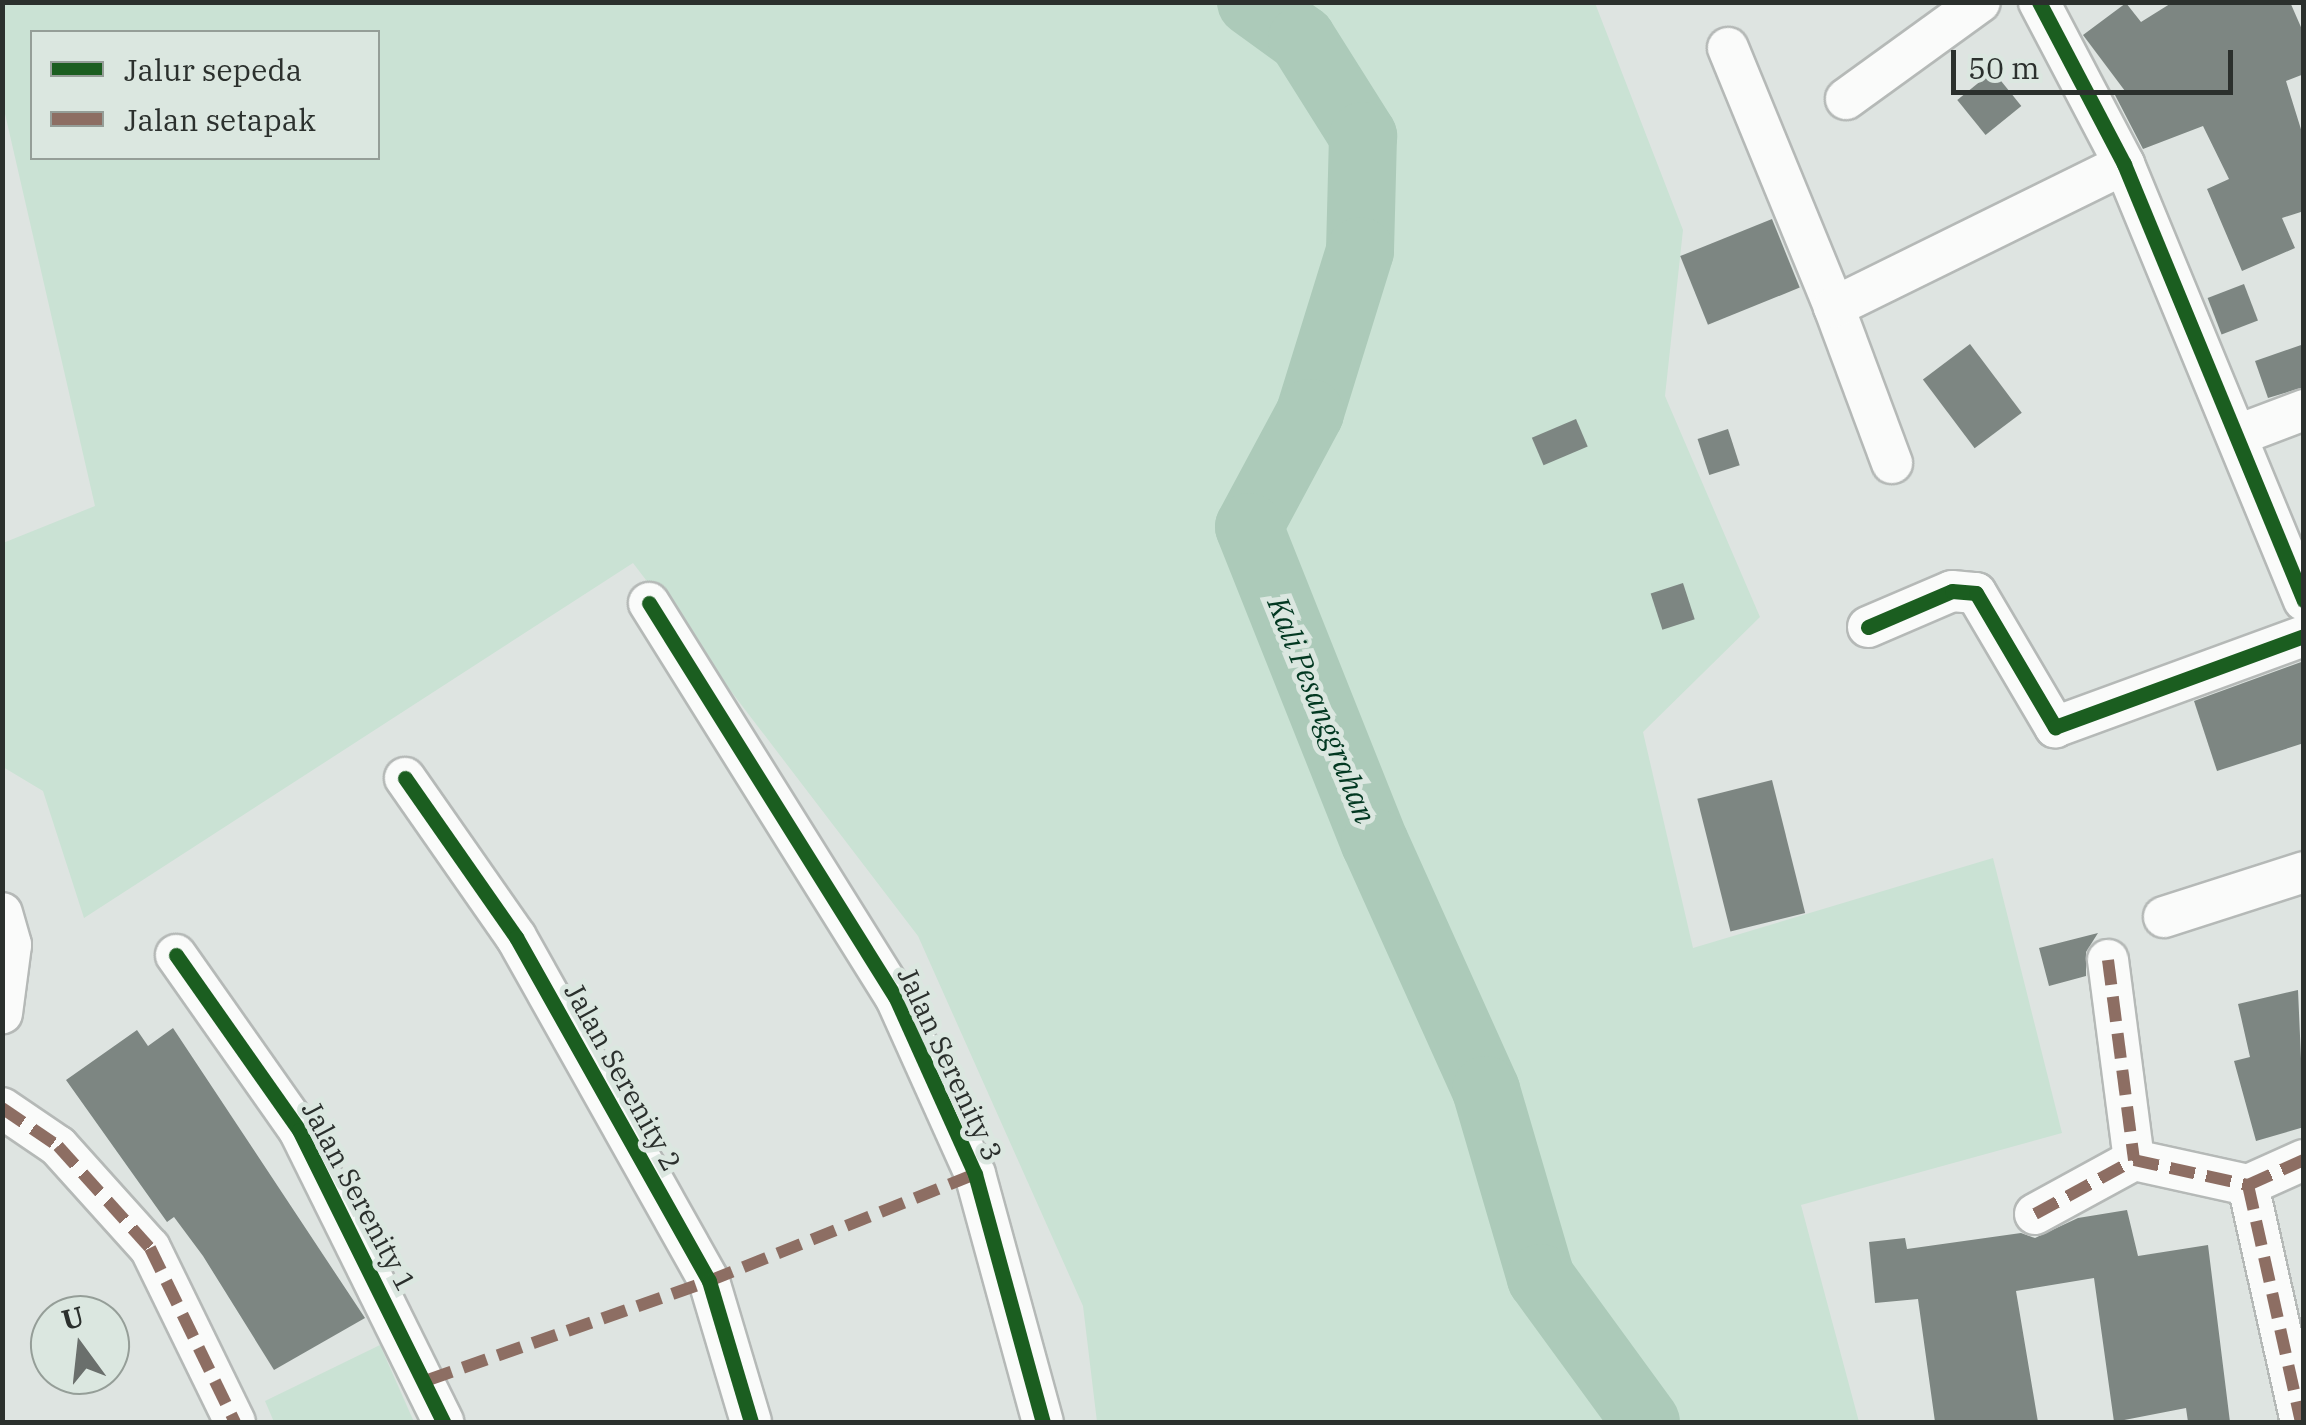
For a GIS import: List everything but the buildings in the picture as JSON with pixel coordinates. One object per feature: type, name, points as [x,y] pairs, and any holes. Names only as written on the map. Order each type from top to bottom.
[{"type":"street","points":[[1846,99],[1980,2]]},
{"type":"street","points":[[2039,2],[2124,164],[2238,435],[2281,560],[2304,600]]},
{"type":"street","points":[[1728,48],[1834,307],[1892,462]]},
{"type":"street","points":[[1834,307],[2006,229],[2124,164]]},
{"type":"street","points":[[2238,435],[2304,410]]},
{"type":"street","points":[[1868,627],[1952,591],[1976,593],[2056,727],[2304,636]]},
{"type":"street","name":"Jalan Serenity 3","points":[[649,604],[895,996],[974,1174],[1043,1422]]},
{"type":"street","name":"Jalan Serenity 2","points":[[405,778],[516,937],[708,1281],[750,1422]]},
{"type":"street","points":[[2164,917],[2304,872]]},
{"type":"street","points":[[2,913],[11,945],[2,1012]]},
{"type":"street","name":"Jalan Serenity 1","points":[[176,956],[299,1130],[444,1422]]},
{"type":"street","points":[[2108,960],[2134,1160]]},
{"type":"street","points":[[2,1108],[58,1146],[150,1248],[235,1422]]},
{"type":"street","points":[[2035,1214],[2134,1160],[2248,1185],[2304,1160]]},
{"type":"street","points":[[2248,1185],[2301,1422]]},
{"type":"green space","points":[[3,3],[1595,3],[1683,230],[1665,396],[1760,617],[1643,732],[1693,948],[1993,858],[2062,1133],[1801,1205],[1859,1422],[1097,1422],[1083,1306],[918,936],[633,563],[84,918],[43,791],[3,767],[3,543],[95,506],[3,105]]},
{"type":"green space","points":[[380,1345],[414,1422],[274,1422],[265,1401]]},
{"type":"waterway","name":"Kali Pesanggrahan","points":[[1251,2],[1302,39],[1363,136],[1360,251],[1310,413],[1249,527],[1375,843],[1486,1090],[1541,1278],[1646,1422]]},
{"type":"marked path","points":[[2108,960],[2134,1160]]},
{"type":"marked path","points":[[2,1108],[58,1146],[150,1248],[235,1422]]},
{"type":"marked path","points":[[2035,1214],[2134,1160],[2248,1185],[2304,1160]]},
{"type":"marked path","points":[[428,1380],[709,1281],[975,1174]]},
{"type":"marked path","points":[[2248,1185],[2301,1422]]},
{"type":"cycle path","points":[[2039,2],[2124,164],[2304,600]]},
{"type":"cycle path","points":[[1868,627],[1952,591],[1976,593],[2055,727],[2304,636]]},
{"type":"cycle path","points":[[649,603],[895,996],[975,1174],[1043,1422]]},
{"type":"cycle path","points":[[405,778],[516,937],[709,1281],[751,1422]]},
{"type":"cycle path","points":[[176,955],[299,1130],[443,1422]]}]
